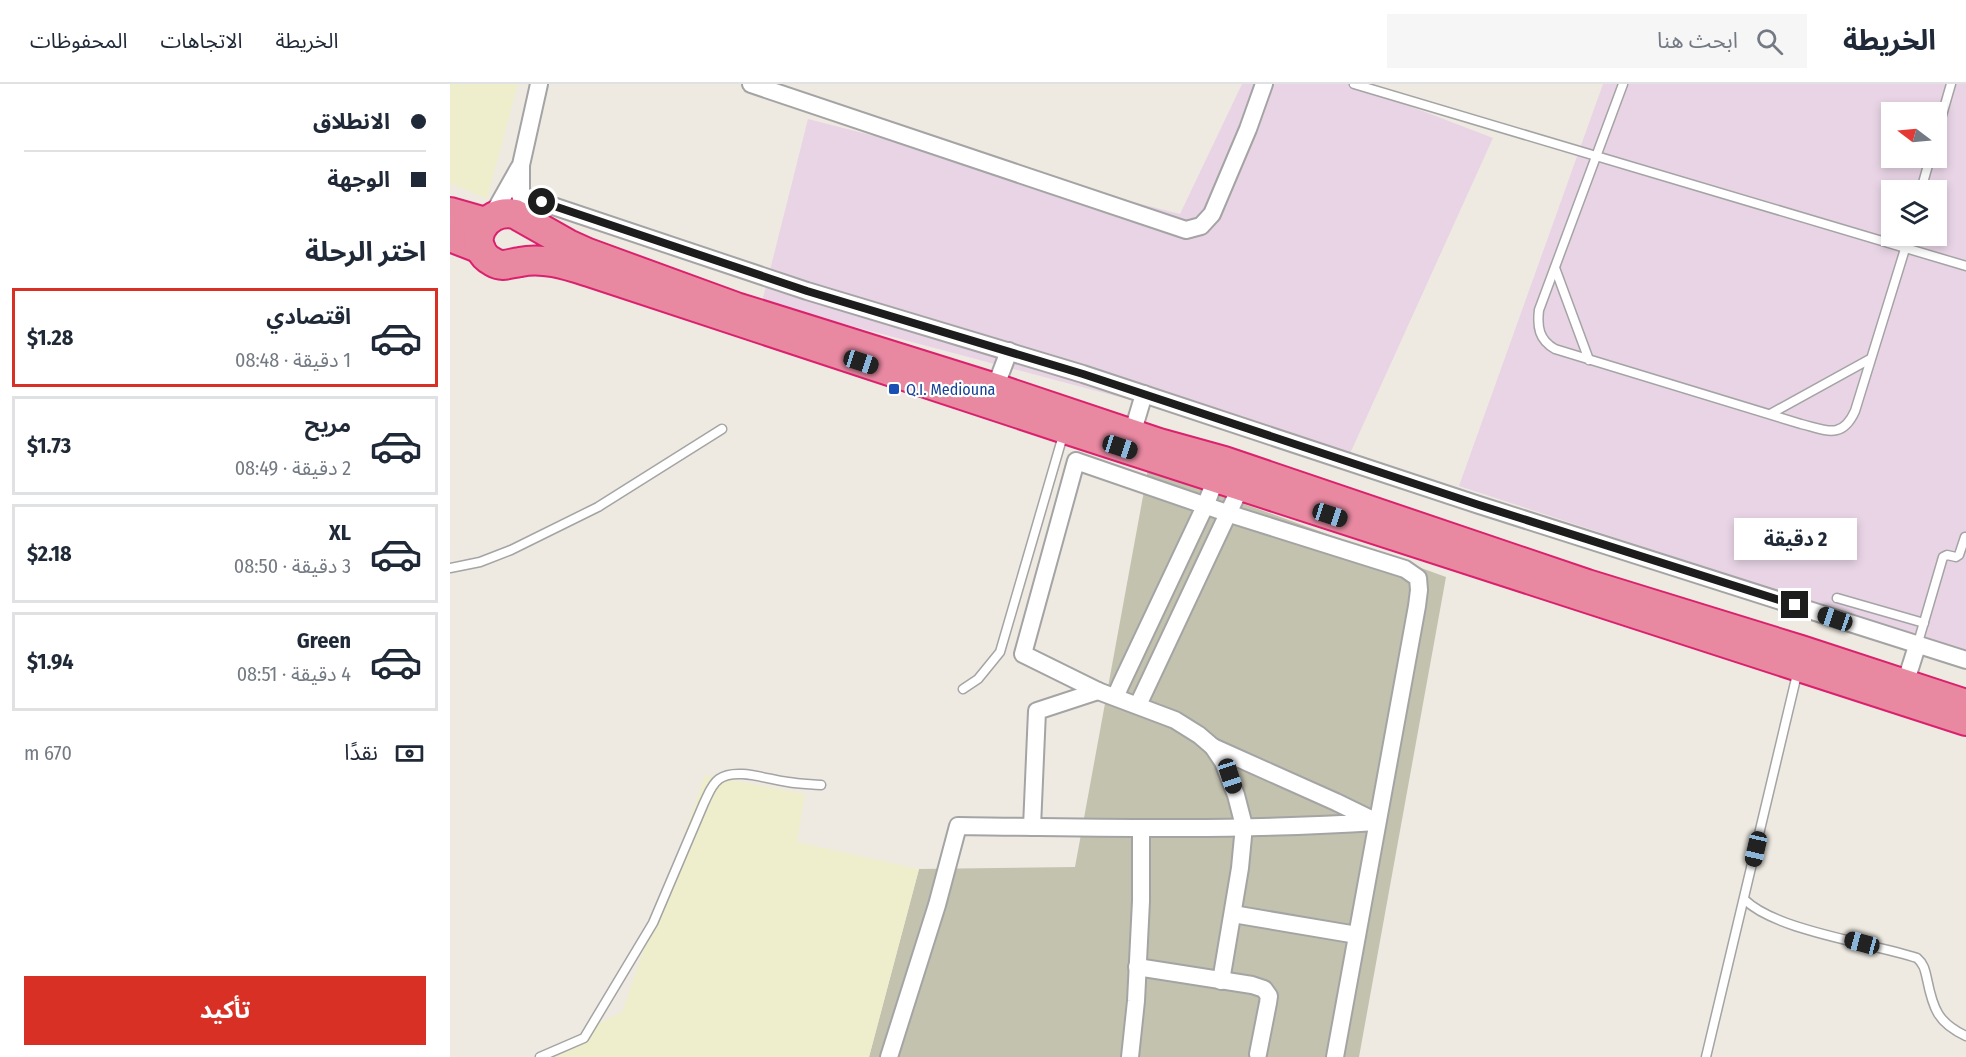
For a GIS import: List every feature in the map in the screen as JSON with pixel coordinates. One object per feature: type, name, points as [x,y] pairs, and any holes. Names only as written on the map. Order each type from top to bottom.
[{"type":"highway","points":[[486,229],[493,262],[511,265],[520,261],[527,255],[532,238],[523,211]]},
{"type":"highway","points":[[450,237],[486,229],[507,212],[523,211],[588,253],[736,307],[995,388],[1132,434],[1224,461],[1587,584],[1966,704]]},
{"type":"highway","points":[[450,212],[486,229]]},
{"type":"highway","points":[[520,261],[543,261],[589,272],[1966,721]]},
{"type":"street","points":[[539,84],[521,165],[523,211],[1009,351],[1479,505],[1966,660]]},
{"type":"street","points":[[751,84],[1186,230],[1201,226],[1212,214],[1248,129],[1264,84]]},
{"type":"street","points":[[486,229],[521,165]]},
{"type":"street","points":[[995,388],[1009,351]]},
{"type":"street","points":[[1132,434],[1144,394]]},
{"type":"street","points":[[1335,1057],[1417,606],[1418,578],[1405,569],[1227,513],[1076,461],[1023,654],[1098,691],[1175,720],[1213,747],[1377,822]]},
{"type":"street","points":[[1119,698],[1117,693],[1121,684],[1206,504],[1228,482]]},
{"type":"street","points":[[1138,705],[1227,513],[1228,482]]},
{"type":"street","points":[[1165,591],[1187,602]]},
{"type":"street","points":[[1905,684],[1917,646]]},
{"type":"street","points":[[1032,827],[1037,711],[1098,691]]},
{"type":"street","points":[[1213,747],[1230,776],[1244,826],[1240,868],[1221,981]]},
{"type":"street","points":[[889,1057],[937,905],[958,826],[1141,828],[1300,826],[1377,822]]},
{"type":"street","points":[[1130,1057],[1136,1001],[1141,901],[1141,828]]},
{"type":"street","points":[[1233,914],[1357,935]]},
{"type":"street","points":[[1137,968],[1260,987],[1267,993],[1267,1010],[1258,1054]]},
{"type":"lane","points":[[1354,84],[1966,266]]},
{"type":"lane","points":[[1623,84],[1539,310],[1538,325],[1541,337],[1547,345],[1589,360],[1817,428],[1839,430],[1847,425],[1855,411],[1906,246]]},
{"type":"lane","points":[[1946,102],[1951,84]]},
{"type":"lane","points":[[1555,268],[1589,360]]},
{"type":"lane","points":[[1772,413],[1870,359]]},
{"type":"lane","points":[[450,568],[480,562],[511,550],[597,507],[722,429]]},
{"type":"lane","points":[[963,689],[978,680],[1000,652],[1065,429]]},
{"type":"lane","points":[[1917,646],[1943,557],[1959,555],[1965,537]]},
{"type":"lane","points":[[1838,598],[1924,623]]},
{"type":"lane","points":[[1706,1057],[1799,667]]},
{"type":"lane","points":[[540,1057],[584,1038],[653,923],[690,834],[710,790],[718,779],[731,774],[821,785]]},
{"type":"lane","points":[[1745,900],[1765,914],[1798,926],[1917,958],[1924,966],[1935,1010],[1941,1020],[1966,1036]]},
{"type":"shaded area","points":[[450,84],[518,84],[487,199],[450,183]]},
{"type":"shaded area","points":[[1242,84],[1352,84],[1493,138],[1348,458],[762,302],[808,119],[1180,214]]},
{"type":"shaded area","points":[[1603,84],[1966,84],[1966,653],[1459,486]]},
{"type":"shaded area","points":[[1148,469],[1446,577],[1359,1057],[869,1057],[919,869],[1075,867]]},
{"type":"shaded area","points":[[705,775],[805,794],[797,842],[919,869],[869,1057],[533,1057],[622,1012]]},
{"type":"place","name":"Q.I. Mediouna","points":[[894,389]]},
{"type":"route","points":[[542,202],[807,291],[1083,374],[1479,505],[1795,605]]}]
